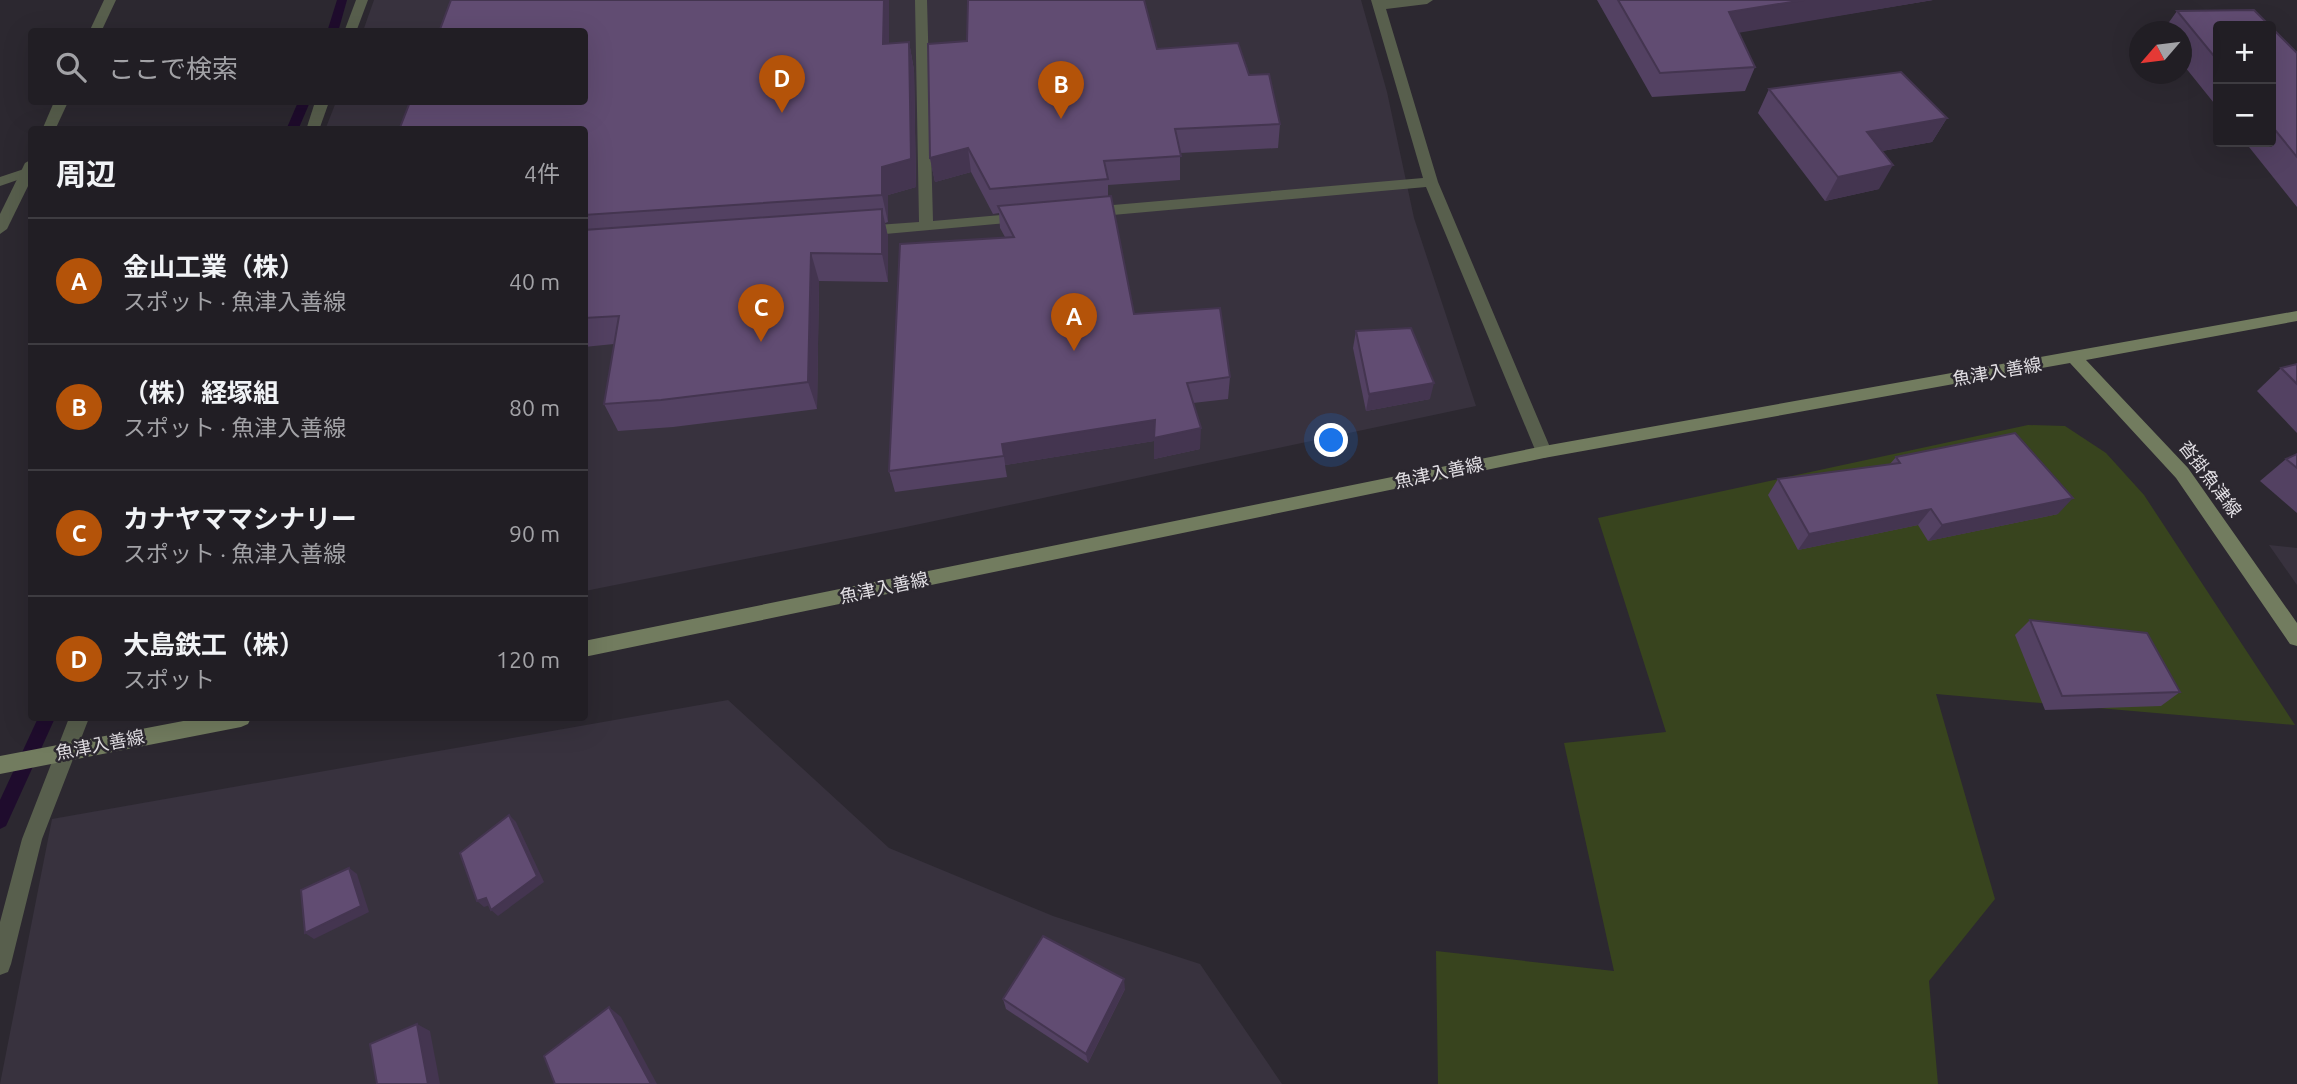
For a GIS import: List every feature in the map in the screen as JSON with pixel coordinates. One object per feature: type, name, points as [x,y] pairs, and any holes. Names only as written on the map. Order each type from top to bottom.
[{"type":"main road","name":"魚津入善線","points":[[588,648],[1544,452],[2297,316]]},
{"type":"main road","name":"沓掛魚津線","points":[[2074,358],[2182,472],[2297,638]]},
{"type":"main road","name":"魚津入善線","points":[[0,765],[226,721]]},
{"type":"street","points":[[97,28],[110,0]]},
{"type":"street","points":[[352,28],[362,0]]},
{"type":"street","points":[[921,0],[926,227]]},
{"type":"street","points":[[1427,0],[1378,3],[1431,182],[1544,452]]},
{"type":"street","points":[[50,126],[60,105]]},
{"type":"street","points":[[314,126],[322,105]]},
{"type":"street","points":[[0,183],[28,169]]},
{"type":"street","points":[[0,229],[28,170]]},
{"type":"street","points":[[1076,214],[1431,182]]},
{"type":"street","points":[[844,233],[1035,217]]},
{"type":"street","points":[[0,964],[32,839],[78,721]]},
{"type":"shaded area","points":[[374,0],[1361,0],[1387,92],[1414,218],[1476,406],[906,527],[588,590],[588,126],[327,126],[335,105],[588,105],[588,28],[364,28]]},
{"type":"shaded area","points":[[2269,545],[2297,548],[2297,585]]},
{"type":"shaded area","points":[[728,700],[889,848],[1053,916],[1200,964],[1282,1084],[0,1084],[52,819]]},
{"type":"green space","points":[[2028,425],[2065,426],[2106,453],[2144,495],[2295,725],[1936,694],[1995,899],[1929,981],[1938,1084],[1438,1084],[1436,951],[1614,971],[1564,743],[1666,732],[1598,518]]},
{"type":"building","points":[[451,0],[884,0],[883,44],[909,42],[911,159],[882,167],[882,195],[588,215],[588,126],[401,126],[409,105],[588,105],[588,28],[440,28]]},
{"type":"building","points":[[968,0],[1144,0],[1157,49],[1238,43],[1249,75],[1269,74],[1280,124],[1175,129],[1181,156],[1104,161],[1108,179],[990,189],[968,148],[930,158],[928,44],[967,41]]},
{"type":"building","points":[[1618,0],[1804,0],[1729,12],[1755,67],[1660,73]]},
{"type":"building","points":[[2254,10],[2265,21],[2213,21],[2213,55],[2192,29],[2192,21],[2185,21],[2177,11]]},
{"type":"building","points":[[2276,32],[2297,53],[2297,157],[2276,131]]},
{"type":"building","points":[[1901,72],[1947,118],[1867,132],[1893,165],[1838,177],[1769,89]]},
{"type":"building","points":[[1111,196],[1134,314],[1220,308],[1230,377],[1187,383],[1201,428],[1154,438],[1155,420],[1002,444],[1004,456],[889,471],[900,244],[1014,237],[998,206]]},
{"type":"building","points":[[882,209],[882,254],[811,253],[808,382],[661,400],[604,404],[619,316],[588,318],[588,230]]},
{"type":"building","points":[[1411,328],[1434,383],[1369,394],[1356,331]]},
{"type":"building","points":[[2297,364],[2297,384],[2281,368]]},
{"type":"building","points":[[2015,433],[2073,498],[1942,525],[1931,509],[1809,534],[1778,479],[1900,463],[1896,457]]},
{"type":"building","points":[[2297,454],[2297,468],[2286,459]]},
{"type":"building","points":[[2030,620],[2147,633],[2180,692],[2062,696]]},
{"type":"building","points":[[509,815],[537,876],[491,910],[486,898],[477,901],[460,853]]},
{"type":"building","points":[[349,868],[361,906],[305,933],[301,890]]},
{"type":"building","points":[[1043,936],[1124,979],[1086,1054],[1003,999]]},
{"type":"building","points":[[609,1007],[651,1084],[555,1084],[544,1056]]},
{"type":"building","points":[[417,1024],[428,1084],[377,1084],[370,1044]]},
{"type":"waterway","points":[[333,28],[342,0]]},
{"type":"waterway","points":[[294,126],[303,105]]},
{"type":"waterway","points":[[0,820],[45,721]]},
{"type":"place","name":"大島鉄工（株）","points":[[782,113]]},
{"type":"place","name":"（株）経塚組","points":[[1061,119]]},
{"type":"place","name":"カナヤママシナリー","points":[[761,342]]},
{"type":"place","name":"金山工業（株）","points":[[1074,351]]}]
